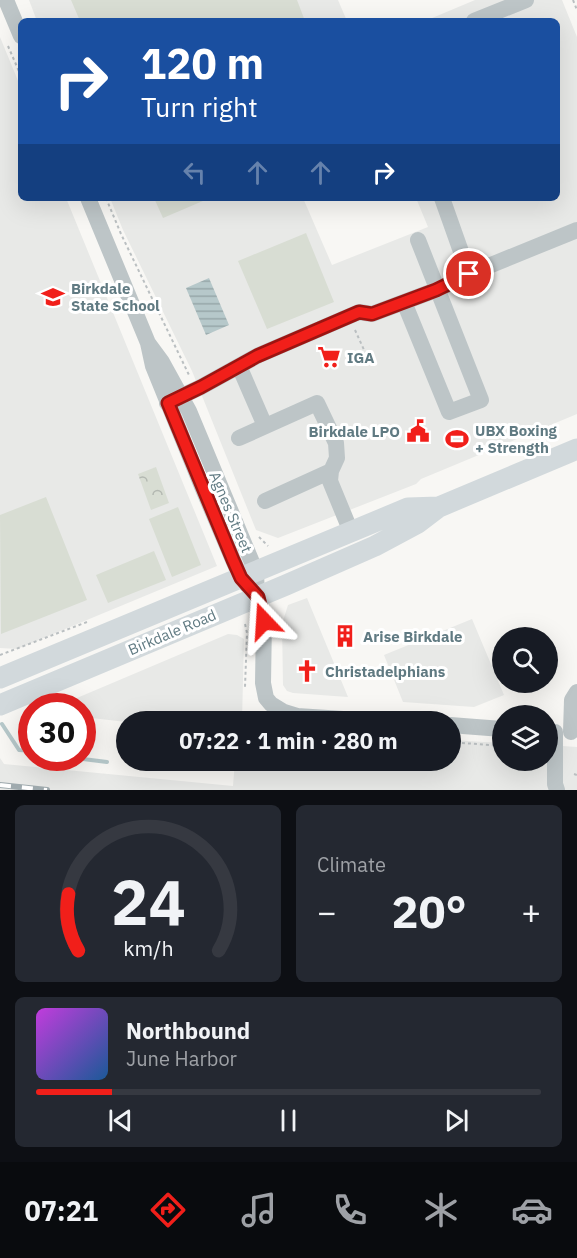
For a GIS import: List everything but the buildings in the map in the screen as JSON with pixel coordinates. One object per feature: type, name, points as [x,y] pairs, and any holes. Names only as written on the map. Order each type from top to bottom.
[{"type":"main road","name":"Birkdale Road","points":[[0,705],[375,546],[418,523],[439,507],[576,449]]},
{"type":"main road","name":"Birkdale Road","points":[[0,678],[408,508],[439,507]]},
{"type":"street","points":[[6,0],[13,38]]},
{"type":"street","points":[[481,18],[526,0]]},
{"type":"street","name":"Agnes Street","points":[[89,201],[148,343],[162,362],[175,400],[258,597]]},
{"type":"street","points":[[443,201],[469,274]]},
{"type":"street","points":[[175,400],[257,356],[359,312],[372,314],[436,290],[469,274],[577,230]]},
{"type":"street","points":[[404,302],[450,412],[481,400],[418,240]]},
{"type":"street","points":[[239,366],[265,426]]},
{"type":"street","points":[[239,438],[316,403],[336,443],[337,458],[331,471],[330,481],[351,532]]},
{"type":"street","points":[[265,501],[331,471]]},
{"type":"street","points":[[258,597],[264,621],[263,683],[266,698],[282,711]]},
{"type":"street","points":[[557,790],[555,784],[563,732],[572,699],[577,692]]},
{"type":"street","points":[[461,726],[492,728]]},
{"type":"path","points":[[573,0],[577,10]]},
{"type":"path","points":[[13,38],[18,62]]},
{"type":"path","points":[[107,201],[190,378]]},
{"type":"path","points":[[350,317],[369,361],[366,363]]},
{"type":"path","points":[[245,624],[247,633],[245,687]]},
{"type":"path","points":[[461,743],[492,745]]},
{"type":"shaded area","points":[[29,0],[338,0],[346,18],[36,18]]},
{"type":"shaded area","points":[[475,0],[562,0],[577,37],[577,414],[421,479],[416,484],[278,538],[256,530],[192,371],[123,230],[111,201],[304,201],[332,265],[428,227],[417,201],[560,201],[560,18],[432,18]]},
{"type":"shaded area","name":"Birkdale State School","points":[[0,37],[18,81],[18,201],[67,201],[217,566],[17,649],[0,648]]},
{"type":"shaded area","points":[[209,278],[229,325],[206,335],[186,288]]},
{"type":"shaded area","points":[[307,598],[348,697],[293,693],[287,691],[283,685],[282,624],[288,605]]},
{"type":"shaded area","points":[[472,619],[492,666],[492,693],[503,693],[504,695],[474,707],[403,702],[384,655]]},
{"type":"shaded area","points":[[228,634],[244,639],[242,711],[116,711],[116,721],[96,719],[96,693],[89,693]]},
{"type":"shaded area","points":[[461,741],[492,742],[492,771],[558,771],[558,746],[577,747],[577,790],[0,790],[0,758],[4,764],[18,765],[18,771],[77,771],[233,786],[234,771],[461,771]]},
{"type":"green space","points":[[71,0],[297,0],[304,18],[79,18]]},
{"type":"green space","points":[[155,201],[203,201],[163,218]]},
{"type":"green space","points":[[306,233],[334,302],[267,329],[238,261]]},
{"type":"green space","points":[[156,467],[169,503],[151,510],[138,474]]},
{"type":"green space","points":[[46,497],[87,600],[1,634],[0,515]]},
{"type":"green space","points":[[178,507],[201,565],[172,577],[149,519]]},
{"type":"green space","points":[[154,551],[166,580],[108,603],[96,575]]},
{"type":"waterway","points":[[2,724],[18,748]]},
{"type":"waterway","points":[[96,761],[107,762]]},
{"type":"railway","points":[[0,785],[47,790]]},
{"type":"place","name":"Birkdale State School","points":[[53,297]]},
{"type":"place","name":"IGA","points":[[329,357]]},
{"type":"place","name":"Birkdale LPO","points":[[418,431]]},
{"type":"place","name":"UBX Boxing + Strength","points":[[457,439]]},
{"type":"place","name":"Arise Birkdale","points":[[345,636]]},
{"type":"place","name":"Christadelphians","points":[[307,671]]},
{"type":"route","points":[[264,621],[258,597],[241,578],[168,403],[257,356],[359,312],[372,314],[453,283],[469,274]]}]
